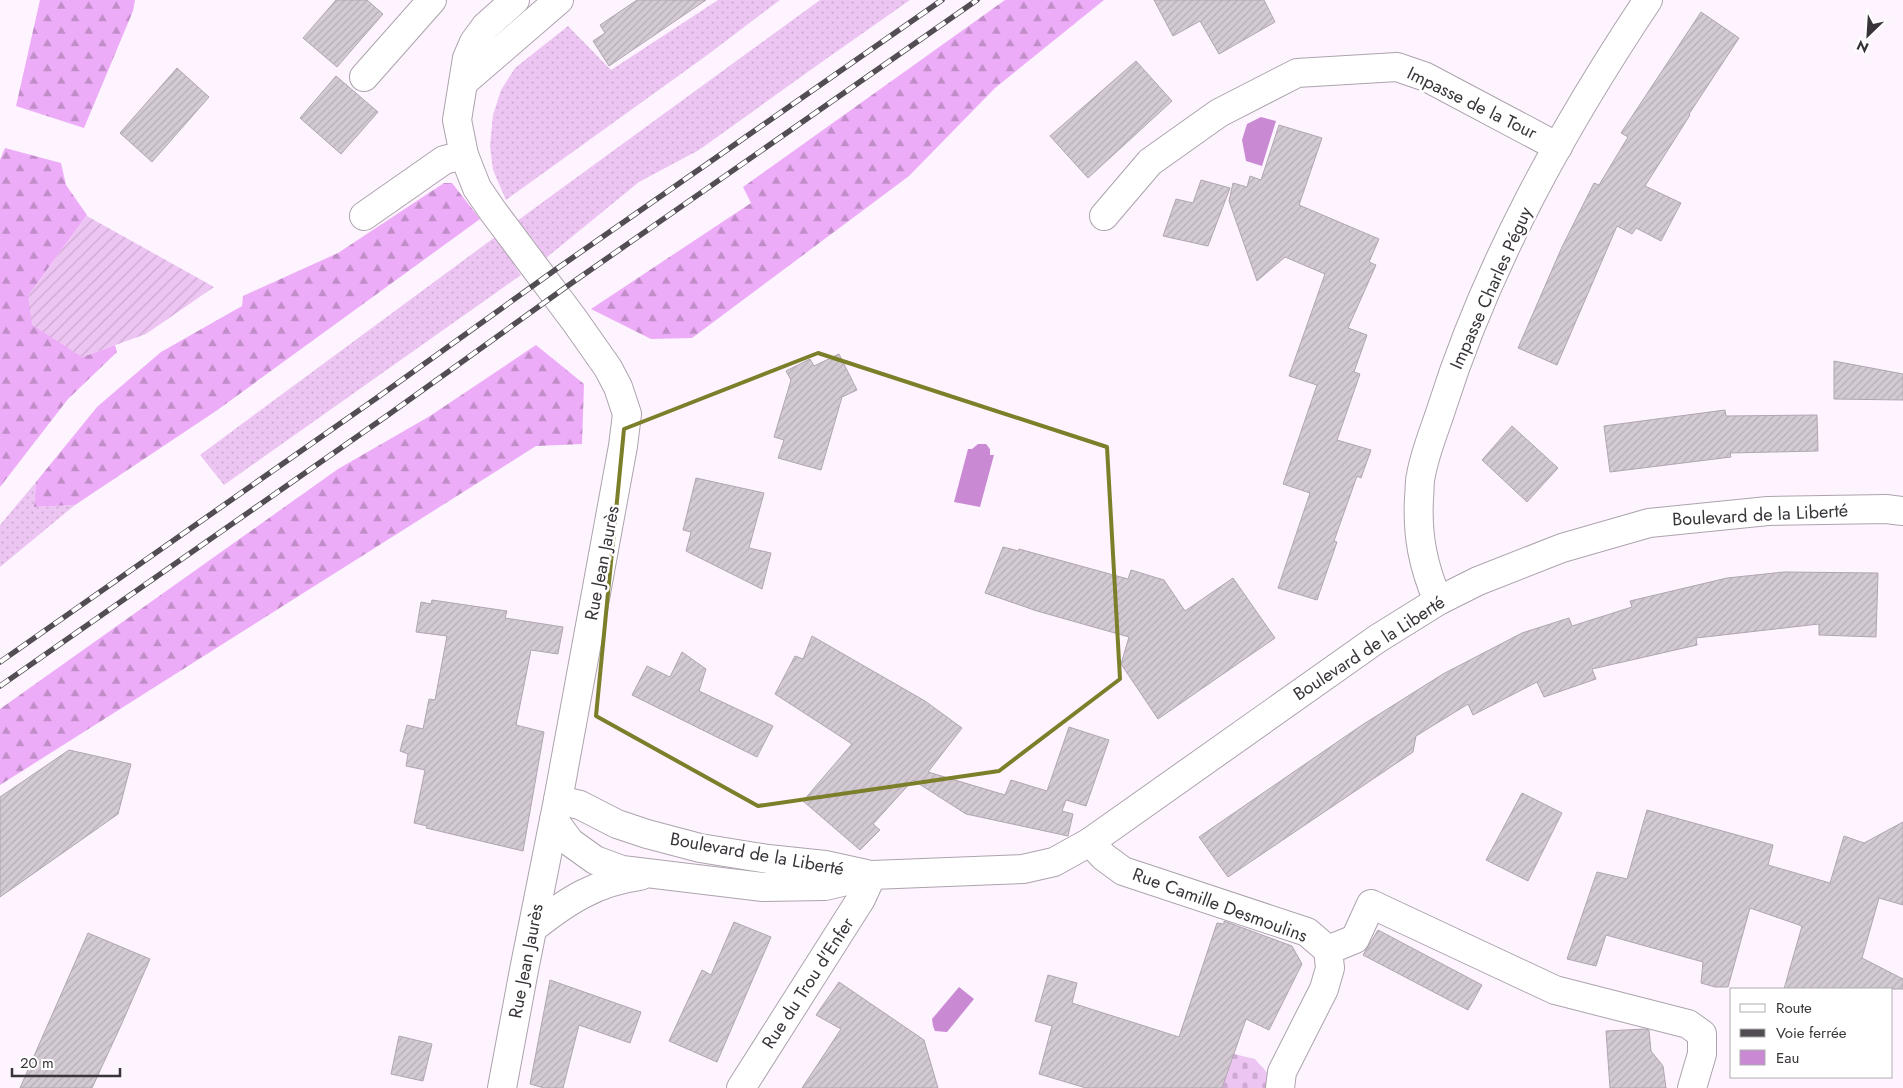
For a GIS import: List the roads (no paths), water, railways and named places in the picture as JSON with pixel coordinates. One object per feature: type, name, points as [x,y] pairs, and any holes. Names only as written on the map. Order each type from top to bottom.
[{"type":"street","points":[[364,77],[432,0]]},
{"type":"street","name":"Rue Jean Jaurès","points":[[502,1088],[624,446],[627,414],[618,387],[608,368],[477,188],[464,155],[457,120],[467,58],[474,42],[485,28],[515,0]]},
{"type":"street","name":"Impasse Charles Péguy","points":[[1438,601],[1422,556],[1418,522],[1420,476],[1459,354],[1515,227],[1597,79],[1648,0]]},
{"type":"street","points":[[464,82],[541,6]]},
{"type":"street","name":"Impasse de la Tour","points":[[1104,216],[1150,162],[1219,112],[1297,73],[1397,67],[1426,77],[1558,147]]},
{"type":"street","points":[[364,216],[444,160],[464,155]]},
{"type":"street","name":"Boulevard de la Liberté","points":[[872,876],[824,864],[768,859],[700,848],[617,824],[580,805],[556,810],[570,842],[595,860],[622,870],[651,875],[763,887],[826,886],[872,876],[1023,869],[1054,862],[1090,842],[1369,644],[1438,601],[1478,581],[1562,548],[1649,522],[1768,511],[1886,509],[1903,511]]},
{"type":"street","name":"Rue Camille Desmoulins","points":[[1090,842],[1104,857],[1123,871],[1307,932],[1328,950],[1330,968],[1324,988],[1282,1072],[1280,1088]]},
{"type":"street","name":"Boulevard de la Liberté","points":[[533,928],[562,906],[593,888],[621,878],[651,875]]},
{"type":"street","name":"Rue du Trou d'Enfer","points":[[741,1088],[861,899],[872,876]]},
{"type":"street","points":[[1328,950],[1355,939],[1372,904],[1555,990],[1688,1024],[1702,1034],[1702,1054],[1692,1088]]},
{"type":"water","points":[[1261,117],[1276,121],[1262,166],[1246,161],[1242,140],[1247,124]]},
{"type":"water","points":[[978,444],[986,444],[990,449],[990,455],[994,455],[980,507],[954,502],[968,449],[972,449]]},
{"type":"water","points":[[959,987],[974,999],[947,1032],[935,1031],[932,1019]]},
{"type":"railway","points":[[0,662],[378,397],[555,270],[942,0]]},
{"type":"railway","points":[[0,686],[977,0]]}]
